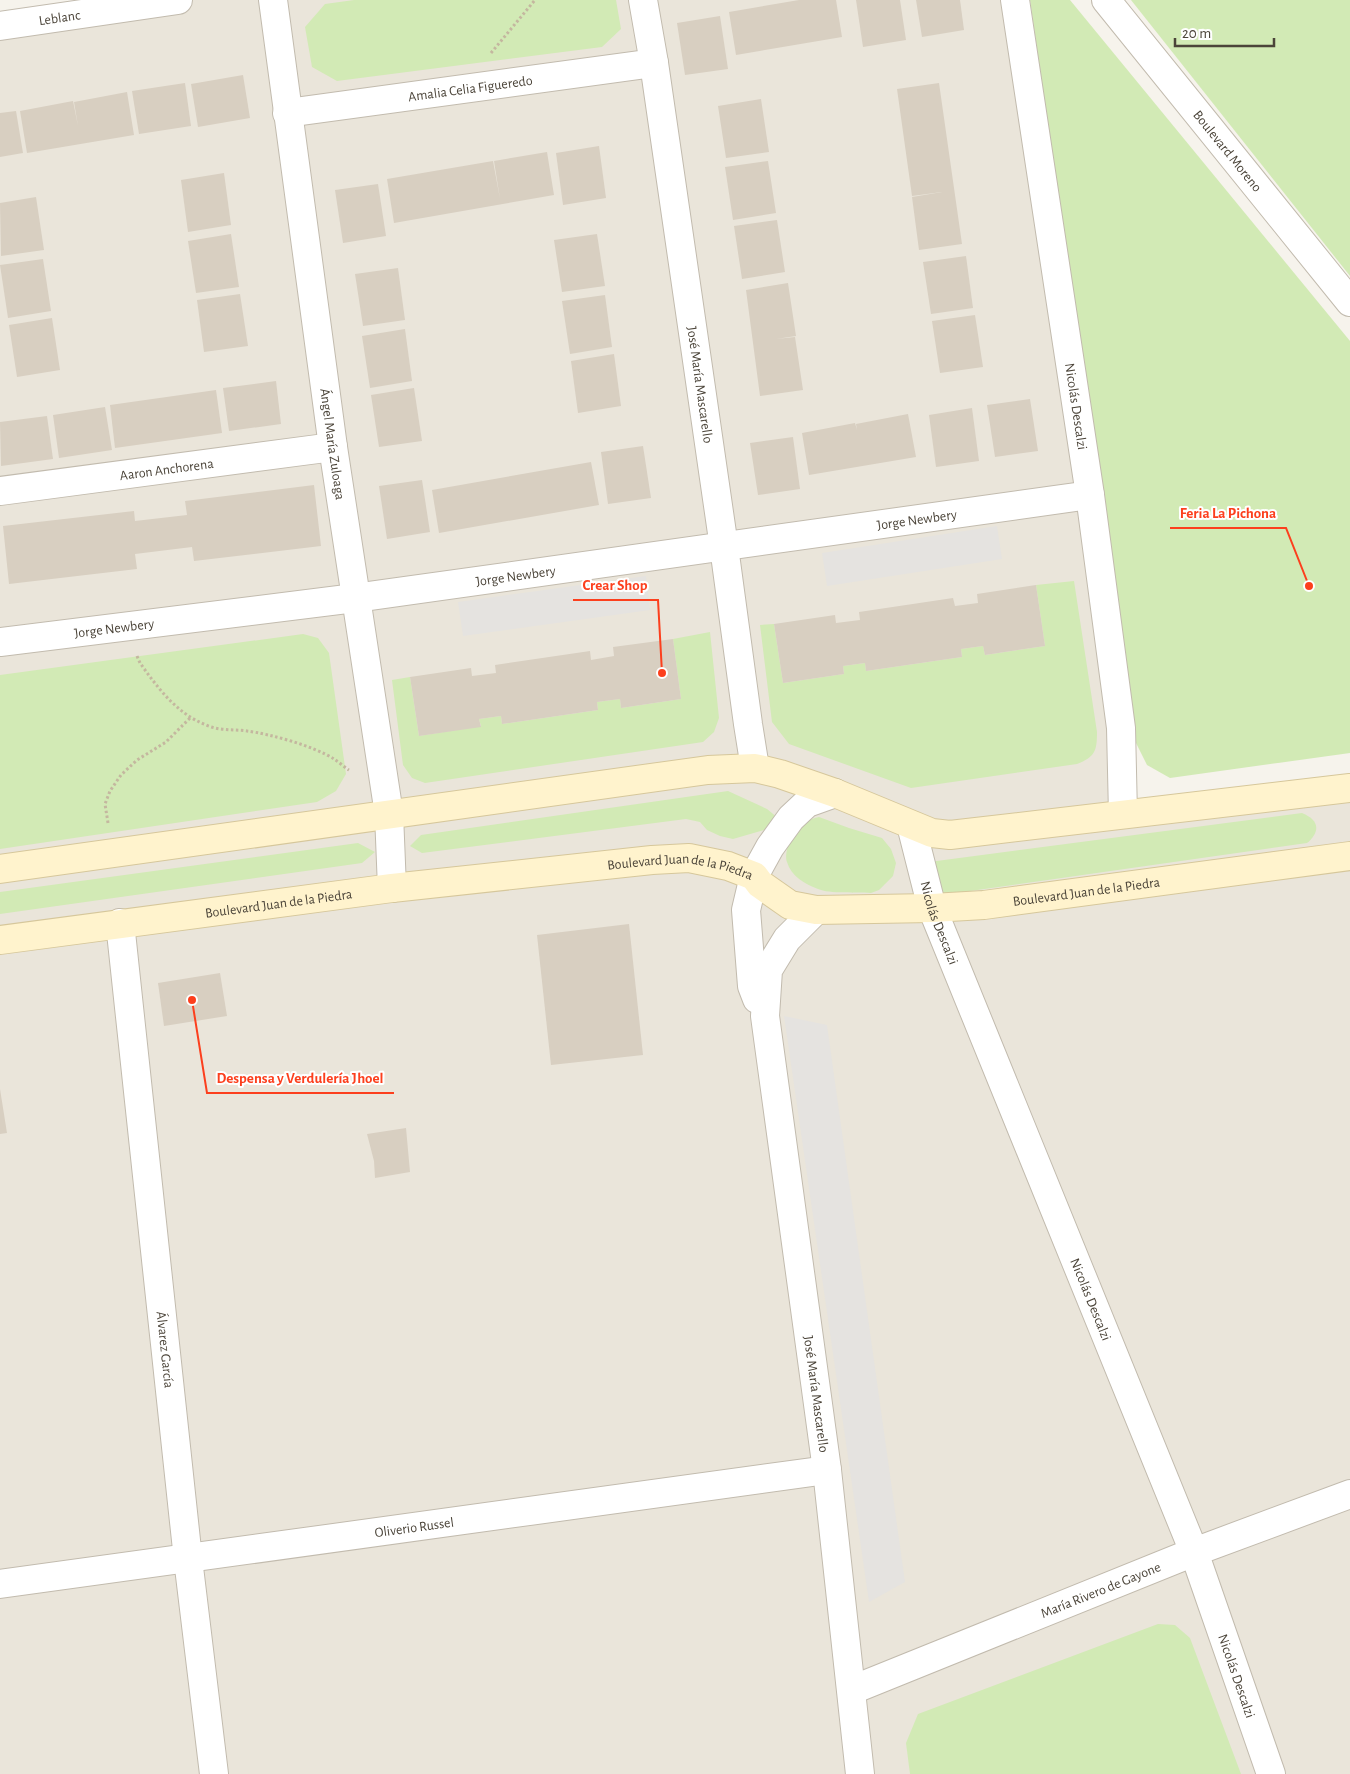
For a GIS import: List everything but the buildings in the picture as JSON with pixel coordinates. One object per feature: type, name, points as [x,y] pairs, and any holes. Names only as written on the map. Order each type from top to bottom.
[{"type":"main road","points":[[0,869],[708,770],[755,768],[780,774],[835,792],[932,833],[950,835],[1123,814],[1350,792]]},
{"type":"main road","name":"Boulevard Juan de la Piedra","points":[[0,940],[392,888],[652,860],[689,858],[728,866],[754,876],[760,884],[790,905],[816,910],[984,905],[1350,856]]},
{"type":"street","name":"Leblanc","points":[[0,26],[178,0]]},
{"type":"street","name":"Ángel María Zuloaga","points":[[273,0],[332,447],[389,814],[392,888]]},
{"type":"street","name":"José María Mascarello","points":[[643,0],[654,63],[755,768]]},
{"type":"street","name":"Nicolás Descalzi","points":[[1015,0],[1090,495],[1121,728],[1123,814]]},
{"type":"street","name":"Boulevard Moreno","points":[[1106,0],[1350,302]]},
{"type":"street","name":"Amalia Celia Figueredo","points":[[287,113],[461,91],[654,63]]},
{"type":"street","name":"Aaron Anchorena","points":[[0,491],[332,447]]},
{"type":"street","name":"Jorge Newbery","points":[[0,642],[354,598],[1090,495]]},
{"type":"street","points":[[765,1016],[752,986],[746,910],[754,876],[770,848],[791,818],[807,803],[835,792]]},
{"type":"street","name":"Nicolás Descalzi","points":[[912,825],[932,908],[1194,1552],[1272,1774]]},
{"type":"street","points":[[765,1016],[768,970],[787,939],[816,910]]},
{"type":"street","name":"Álvarez García","points":[[120,924],[188,1559],[214,1774]]},
{"type":"street","name":"José María Mascarello","points":[[765,1016],[827,1470],[860,1774]]},
{"type":"street","name":"Oliverio Russel","points":[[0,1584],[827,1470]]},
{"type":"street","name":"María Rivero de Gayone","points":[[852,1690],[1194,1552],[1350,1494]]},
{"type":"path","points":[[461,91],[535,0]]},
{"type":"path","points":[[127,626],[140,663],[172,704],[190,717],[206,725],[223,730],[246,731],[295,743],[334,758],[349,770]]},
{"type":"path","points":[[108,823],[105,804],[110,791],[121,775],[137,760],[166,742],[190,717]]},
{"type":"shaded area","points":[[178,0],[1015,0],[1123,814],[1350,788],[1350,1774],[0,1774],[0,26]]},
{"type":"shaded area","points":[[997,526],[1002,559],[827,586],[822,553]]},
{"type":"shaded area","points":[[646,576],[650,610],[463,636],[458,602]]},
{"type":"shaded area","points":[[784,1016],[827,1025],[905,1582],[869,1602]]},
{"type":"green space","points":[[354,0],[616,0],[621,29],[602,47],[337,81],[312,67],[305,27],[325,4]]},
{"type":"green space","points":[[1030,0],[1070,0],[1350,341],[1350,753],[1170,778],[1147,765],[1136,743]]},
{"type":"green space","points":[[1131,0],[1350,0],[1350,276]]},
{"type":"green space","points":[[1074,581],[1097,732],[1094,752],[1088,759],[1077,764],[911,788],[789,744],[772,722],[760,625],[774,624],[783,683],[844,674],[843,666],[865,663],[866,671],[962,657],[961,649],[983,646],[985,655],[1045,646],[1036,585]]},
{"type":"green space","points":[[710,632],[719,718],[714,732],[703,742],[425,783],[412,778],[403,765],[392,680],[410,677],[419,736],[481,726],[479,719],[501,716],[502,724],[598,710],[597,702],[620,699],[621,708],[681,699],[673,639]]},
{"type":"green space","points":[[303,634],[318,638],[329,653],[346,774],[336,791],[317,802],[0,849],[0,675]]},
{"type":"green space","points":[[728,791],[767,809],[778,818],[767,829],[733,839],[707,830],[700,822],[686,819],[422,853],[410,846],[421,835]]},
{"type":"green space","points":[[1302,813],[1312,819],[1316,826],[1315,834],[1307,843],[942,895],[929,862]]},
{"type":"green space","points":[[819,817],[882,838],[891,849],[896,863],[893,876],[879,890],[871,893],[823,891],[799,879],[789,867],[786,859],[788,846],[797,828]]},
{"type":"green space","points":[[358,843],[375,852],[362,863],[0,914],[0,892]]},
{"type":"green space","points":[[1158,1624],[1175,1625],[1190,1638],[1241,1774],[910,1774],[906,1743],[918,1714]]},
{"type":"place","name":"Feria La Pichona","points":[[1309,586]]},
{"type":"place","name":"Crear Shop","points":[[662,673]]},
{"type":"place","name":"Despensa y Verdulería Jhoel","points":[[192,1000]]}]
